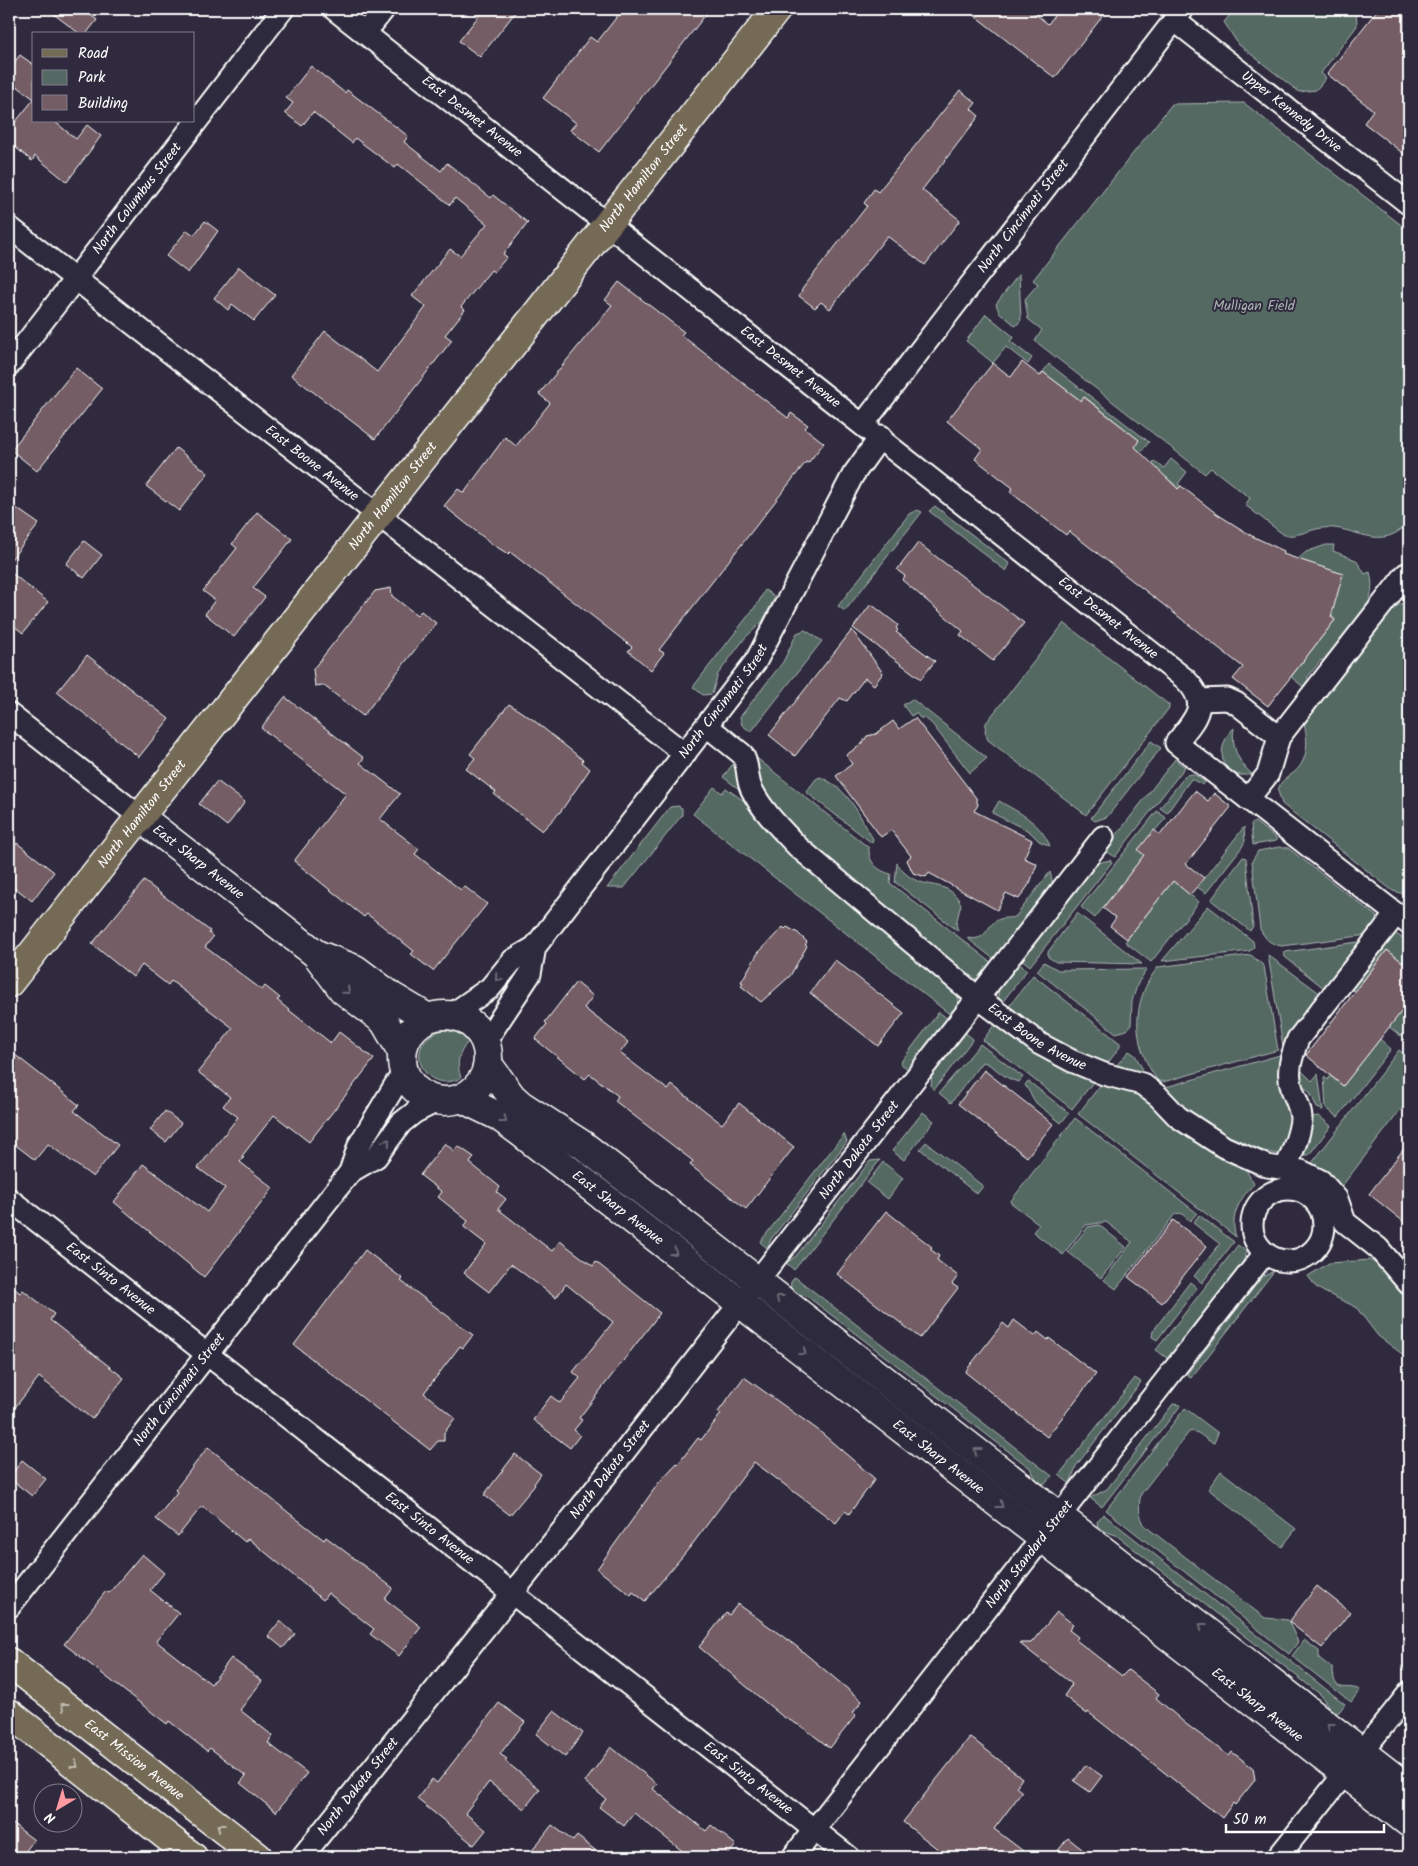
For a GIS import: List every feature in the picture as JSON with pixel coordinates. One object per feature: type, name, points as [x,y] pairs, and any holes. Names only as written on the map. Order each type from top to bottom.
[{"type":"main road","name":"North Hamilton Street","points":[[9,983],[139,816],[260,668],[777,9]]},
{"type":"main road","name":"East Mission Avenue","points":[[9,1662],[253,1856]]},
{"type":"main road","points":[[9,1713],[193,1857]]},
{"type":"street","name":"North Columbus Street","points":[[9,365],[283,9]]},
{"type":"street","name":"East Desmet Avenue","points":[[334,9],[608,223],[643,253],[872,430],[1185,679],[1194,688],[1200,700]]},
{"type":"street","points":[[365,33],[384,9]]},
{"type":"street","name":"Upper Kennedy Drive","points":[[1178,15],[1409,204]]},
{"type":"street","name":"North Cincinnati Street","points":[[440,1016],[490,988],[513,960],[535,947],[707,726],[766,645],[853,475],[872,430],[1178,15]]},
{"type":"street","name":"East Boone Avenue","points":[[9,226],[685,754]]},
{"type":"street","points":[[1248,799],[1268,774],[1280,737],[1406,574],[1409,576]]},
{"type":"street","points":[[1280,737],[1236,703],[1227,699],[1200,700],[1199,710],[1176,743],[1403,919],[1298,1039],[1292,1054],[1289,1077],[1300,1106],[1301,1118],[1298,1136],[1286,1168]]},
{"type":"street","name":"East Sharp Avenue","points":[[9,714],[316,954],[343,990],[384,1021],[404,1063]]},
{"type":"street","name":"East Boone Avenue","points":[[707,726],[742,754],[746,760],[751,787],[756,796],[772,819],[798,847],[977,997],[1032,1038],[1072,1061],[1150,1089],[1178,1118],[1224,1147],[1267,1166],[1301,1171],[1321,1181],[1337,1199],[1345,1222],[1378,1248],[1409,1284]]},
{"type":"street","name":"North Dakota Street","points":[[302,1857],[757,1281],[1102,837]]},
{"type":"street","name":"North Cincinnati Street","points":[[486,1053],[530,974],[535,947]]},
{"type":"street","name":"East Sharp Avenue","points":[[316,954],[356,969],[390,996],[440,1016]]},
{"type":"street","points":[[440,1016],[471,1024],[486,1053],[479,1084],[450,1099],[419,1092],[404,1063],[411,1031],[440,1016]]},
{"type":"street","name":"East Sharp Avenue","points":[[486,1053],[512,1097],[521,1105],[583,1145],[1409,1789]]},
{"type":"street","name":"North Cincinnati Street","points":[[9,1607],[350,1172],[359,1145],[397,1082],[404,1063]]},
{"type":"street","name":"North Cincinnati Street","points":[[350,1172],[376,1157],[401,1123],[415,1112],[450,1099]]},
{"type":"street","name":"East Sharp Avenue","points":[[450,1099],[498,1116],[520,1132],[1409,1823]]},
{"type":"street","name":"East Sinto Avenue","points":[[9,1199],[849,1857]]},
{"type":"street","name":"North Standard Street","points":[[793,1857],[1265,1253]]},
{"type":"street","points":[[1278,1857],[1409,1693]]},
{"type":"green space","points":[[1235,9],[1356,9],[1357,26],[1321,73],[1326,78],[1316,90],[1299,92],[1238,44],[1224,22]]},
{"type":"green space","name":"Mulligan Field","points":[[1244,103],[1409,231],[1409,522],[1398,532],[1388,536],[1367,536],[1334,528],[1322,528],[1298,534],[1284,535],[1245,505],[1250,498],[1211,468],[1205,474],[1035,341],[1042,330],[1028,319],[1025,299],[1038,284],[1033,280],[1172,104]]},
{"type":"green space","points":[[1019,274],[1021,320],[1016,326],[999,312],[996,304]]},
{"type":"green space","points":[[986,314],[1014,337],[1010,341],[1032,358],[1028,364],[1006,347],[993,363],[966,341]]},
{"type":"green space","points":[[1049,364],[1149,442],[1130,466],[1124,461],[1139,440],[1085,397],[1081,401],[1043,372]]},
{"type":"green space","points":[[1171,459],[1187,472],[1178,484],[1181,486],[1179,488],[1167,478],[1149,469],[1154,461],[1164,468]]},
{"type":"green space","points":[[935,506],[1010,564],[1006,571],[929,511]]},
{"type":"green space","points":[[917,510],[922,512],[845,611],[838,606],[909,514]]},
{"type":"green space","points":[[1326,545],[1334,545],[1333,551],[1356,560],[1365,574],[1370,572],[1372,585],[1366,610],[1326,663],[1321,660],[1307,678],[1311,681],[1306,689],[1291,677],[1335,620],[1295,562],[1306,552]]},
{"type":"green space","points":[[765,590],[775,597],[762,622],[745,638],[718,674],[712,694],[703,695],[693,687],[758,603]]},
{"type":"green space","points":[[1409,601],[1409,894],[1407,895],[1393,891],[1282,804],[1278,791],[1281,783],[1297,769],[1304,758],[1307,744],[1304,724],[1393,607]]},
{"type":"green space","points":[[1064,623],[1169,705],[1169,708],[1086,815],[988,740],[985,732],[986,723]]},
{"type":"green space","points":[[805,630],[822,641],[751,732],[742,725],[740,717],[783,662],[797,633]]},
{"type":"green space","points":[[912,699],[987,758],[970,773],[932,724],[925,718],[920,718],[916,713],[911,716],[903,705]]},
{"type":"green space","points":[[1234,728],[1233,735],[1239,759],[1252,774],[1241,775],[1232,773],[1223,761],[1224,744]]},
{"type":"green space","points":[[1151,741],[1161,748],[1107,817],[1095,821],[1091,818]]},
{"type":"green space","points":[[753,755],[869,848],[872,862],[882,871],[891,874],[890,883],[992,963],[982,977],[972,980],[822,858],[777,812],[757,782]]},
{"type":"green space","points":[[1175,759],[1185,767],[1115,857],[1105,850]]},
{"type":"green space","points":[[735,761],[759,820],[774,838],[839,896],[957,994],[957,1008],[952,1016],[693,814],[714,787],[722,793],[726,788],[744,801],[739,789],[723,777]]},
{"type":"green space","points":[[1194,774],[1205,782],[1203,785],[1191,779],[1167,813],[1160,808],[1186,775]]},
{"type":"green space","points":[[820,777],[830,782],[846,795],[873,839],[872,843],[806,792],[816,779]]},
{"type":"green space","points":[[999,801],[1035,824],[1050,846],[1039,841],[1029,831],[992,813]]},
{"type":"green space","points":[[678,806],[682,808],[682,815],[624,888],[607,888],[670,807]]},
{"type":"green space","points":[[1157,811],[1166,818],[1138,850],[1144,855],[1095,918],[1081,907]]},
{"type":"green space","points":[[1255,822],[1276,838],[1276,841],[1253,845],[1251,824]]},
{"type":"green space","points":[[1244,827],[1245,841],[1242,847],[1206,893],[1197,887]]},
{"type":"green space","points":[[1279,847],[1288,848],[1376,916],[1378,921],[1368,935],[1282,946],[1271,943],[1266,939],[1260,929],[1252,861],[1258,851]]},
{"type":"green space","points":[[1243,857],[1246,858],[1253,926],[1250,931],[1211,900]]},
{"type":"green space","points":[[1110,860],[1112,862],[1030,966],[1020,958],[1093,864]]},
{"type":"green space","points":[[897,863],[913,879],[948,890],[955,895],[961,904],[956,924],[958,931],[895,882]]},
{"type":"green space","points":[[1050,872],[1053,884],[995,960],[967,938],[979,938],[991,925],[1000,919],[1016,916]]},
{"type":"green space","points":[[1173,881],[1199,902],[1151,962],[1125,942]]},
{"type":"green space","points":[[1208,906],[1253,941],[1254,947],[1250,951],[1162,961]]},
{"type":"green space","points":[[1077,913],[1142,964],[1056,962],[1048,957],[1048,952]]},
{"type":"green space","points":[[1394,933],[1409,942],[1409,967],[1387,950],[1354,991],[1349,987]]},
{"type":"green space","points":[[1358,942],[1361,945],[1325,989],[1285,957],[1284,954],[1285,952]]},
{"type":"green space","points":[[1251,955],[1264,966],[1278,1050],[1163,1082],[1158,1081],[1143,1053],[1139,1039],[1138,1024],[1139,1009],[1143,995],[1158,967]]},
{"type":"green space","points":[[1268,955],[1321,994],[1284,1048],[1283,1047]]},
{"type":"green space","points":[[1017,962],[1027,970],[1001,1004],[999,1002],[998,987]]},
{"type":"green space","points":[[1044,962],[1058,970],[1147,969],[1138,983],[1132,1001],[1131,1025],[1127,1030],[1116,1033],[1037,971]]},
{"type":"green space","points":[[1033,975],[1120,1043],[1120,1047],[1107,1064],[1055,1040],[1007,1009]]},
{"type":"green space","points":[[1409,1002],[1409,1026],[1401,1036],[1389,1027]]},
{"type":"green space","points":[[939,1012],[949,1020],[909,1070],[900,1063]]},
{"type":"green space","points":[[995,1024],[1042,1056],[1094,1081],[1072,1109],[983,1040]]},
{"type":"green space","points":[[444,1030],[459,1033],[468,1042],[459,1059],[461,1078],[447,1082],[435,1080],[426,1074],[421,1065],[420,1054],[423,1044],[431,1035]]},
{"type":"green space","points":[[963,1031],[973,1039],[934,1090],[931,1087],[932,1072]]},
{"type":"green space","points":[[1380,1039],[1391,1049],[1338,1117],[1326,1108],[1324,1077],[1328,1080],[1330,1076],[1343,1086]]},
{"type":"green space","points":[[980,1044],[1023,1077],[1019,1082],[1013,1080],[982,1062],[951,1103],[939,1093]]},
{"type":"green space","points":[[1399,1050],[1409,1058],[1409,1099],[1342,1186],[1338,1187],[1312,1166],[1312,1163]]},
{"type":"green space","points":[[1129,1051],[1135,1055],[1142,1068],[1138,1073],[1115,1067]]},
{"type":"green space","points":[[1280,1055],[1293,1117],[1283,1154],[1250,1147],[1210,1128],[1175,1101],[1165,1090],[1166,1087]]},
{"type":"green space","points":[[1298,1067],[1312,1081],[1318,1074],[1323,1110],[1317,1108],[1310,1092],[1304,1087],[1301,1088]]},
{"type":"green space","points":[[1028,1081],[1069,1113],[1061,1123],[1036,1103],[1025,1085]]},
{"type":"green space","points":[[1102,1083],[1144,1097],[1194,1141],[1245,1168],[1254,1184],[1244,1195],[1237,1208],[1234,1222],[1236,1237],[1078,1114]]},
{"type":"green space","points":[[923,1112],[934,1121],[904,1160],[892,1151]]},
{"type":"green space","points":[[1319,1116],[1331,1126],[1309,1155],[1306,1155],[1302,1151],[1309,1117]]},
{"type":"green space","points":[[1075,1118],[1197,1213],[1190,1221],[1181,1213],[1175,1214],[1116,1289],[1104,1280],[1132,1242],[1106,1222],[1086,1225],[1063,1255],[1033,1232],[1039,1224],[1010,1202]]},
{"type":"green space","points":[[844,1134],[847,1142],[771,1239],[767,1248],[760,1242]]},
{"type":"green space","points":[[926,1142],[983,1186],[977,1194],[920,1149]]},
{"type":"green space","points":[[880,1160],[794,1270],[786,1263],[796,1256],[870,1161]]},
{"type":"green space","points":[[883,1162],[903,1178],[888,1199],[867,1183]]},
{"type":"green space","points":[[1199,1215],[1234,1242],[1202,1283],[1194,1276],[1220,1244],[1193,1223]]},
{"type":"green space","points":[[1099,1225],[1126,1247],[1101,1278],[1068,1252],[1088,1227]]},
{"type":"green space","points":[[1238,1245],[1247,1252],[1241,1266],[1168,1359],[1156,1350]]},
{"type":"green space","points":[[1370,1260],[1385,1269],[1409,1296],[1409,1359],[1378,1336],[1356,1307],[1316,1287],[1308,1276],[1329,1263]]},
{"type":"green space","points":[[1274,1271],[1191,1378],[1187,1374],[1262,1277]]},
{"type":"green space","points":[[795,1277],[1052,1476],[1046,1483],[1039,1484],[1030,1468],[808,1297],[790,1291],[791,1282]]},
{"type":"green space","points":[[1190,1282],[1197,1288],[1157,1340],[1152,1337],[1153,1331]]},
{"type":"green space","points":[[1135,1378],[1141,1382],[1076,1466],[1070,1484],[1059,1475]]},
{"type":"green space","points":[[1173,1404],[1181,1405],[1102,1507],[1090,1498],[1107,1489]]},
{"type":"green space","points":[[1185,1408],[1218,1433],[1214,1443],[1196,1432],[1189,1432],[1141,1494],[1140,1514],[1143,1522],[1145,1526],[1265,1618],[1288,1620],[1298,1642],[1289,1654],[1106,1510]]},
{"type":"green space","points":[[1221,1471],[1296,1529],[1282,1547],[1208,1489]]},
{"type":"green space","points":[[1103,1514],[1345,1704],[1339,1712],[1332,1713],[1321,1695],[1116,1535],[1098,1529],[1097,1522]]},
{"type":"green space","points":[[1304,1640],[1319,1651],[1319,1658],[1333,1669],[1338,1686],[1360,1690],[1351,1702],[1292,1656]]},
{"type":"building","points":[[47,9],[82,9],[97,20],[88,32],[77,32]]},
{"type":"building","points":[[484,9],[518,9],[480,57],[459,41]]},
{"type":"building","points":[[623,9],[710,9],[599,152],[570,130],[576,123],[543,98],[590,37],[597,42]]},
{"type":"building","points":[[966,9],[1029,9],[1048,24],[1059,9],[1108,9],[1055,78]]},
{"type":"building","points":[[1378,9],[1409,9],[1409,158],[1364,123],[1373,110],[1327,74]]},
{"type":"building","points":[[20,55],[32,64],[32,97],[9,80],[9,69]]},
{"type":"building","points":[[311,66],[345,93],[347,90],[408,136],[404,142],[441,171],[447,163],[491,198],[493,195],[528,223],[503,254],[507,257],[494,272],[491,270],[461,307],[465,310],[445,335],[452,340],[375,439],[291,375],[325,331],[377,372],[426,307],[412,296],[450,249],[460,256],[487,224],[455,198],[450,205],[398,164],[395,168],[355,138],[352,143],[313,112],[302,126],[285,113],[293,103],[286,98]]},
{"type":"building","points":[[960,90],[976,103],[971,109],[979,116],[922,190],[960,220],[925,265],[887,236],[830,309],[821,302],[815,308],[799,296],[803,288],[867,206],[864,203],[874,189],[878,192]]},
{"type":"building","points":[[32,101],[32,122],[55,122],[76,139],[87,125],[101,136],[67,182],[35,156],[32,161],[9,142],[9,130]]},
{"type":"building","points":[[205,221],[218,231],[188,273],[166,256],[187,230],[194,235]]},
{"type":"building","points":[[239,267],[275,295],[254,321],[232,304],[228,310],[214,298]]},
{"type":"building","points":[[619,282],[684,332],[681,335],[788,418],[791,413],[808,425],[805,428],[824,443],[808,463],[806,462],[659,650],[664,653],[651,670],[628,651],[632,647],[510,552],[508,554],[492,544],[444,506],[458,489],[464,493],[505,437],[516,446],[550,403],[539,394],[612,305],[605,300]]},
{"type":"building","points":[[1022,362],[1040,376],[1043,372],[1081,401],[1084,397],[1139,440],[1135,447],[1178,489],[1181,486],[1217,514],[1252,536],[1284,551],[1283,554],[1343,574],[1331,617],[1335,620],[1268,706],[1233,679],[1243,667],[1069,531],[1066,535],[1010,492],[1013,488],[975,459],[982,449],[947,421],[993,363],[1011,377]]},
{"type":"building","points":[[76,368],[102,389],[37,471],[11,450]]},
{"type":"building","points":[[176,448],[208,473],[179,511],[146,486]]},
{"type":"building","points":[[9,503],[39,524],[9,562]]},
{"type":"building","points":[[257,512],[292,539],[253,588],[265,597],[234,637],[205,614],[215,600],[203,591],[237,548],[232,544]]},
{"type":"building","points":[[84,541],[102,555],[84,578],[66,564]]},
{"type":"building","points":[[918,543],[1024,623],[993,661],[960,635],[963,631],[902,580],[905,576],[897,570]]},
{"type":"building","points":[[9,571],[48,602],[23,633],[9,622]]},
{"type":"building","points":[[391,588],[392,596],[417,615],[421,611],[436,623],[363,716],[323,685],[315,686],[313,669],[375,591]]},
{"type":"building","points":[[871,604],[898,625],[896,632],[935,661],[921,679],[853,628]]},
{"type":"building","points":[[852,630],[883,673],[874,685],[865,678],[847,701],[840,698],[795,756],[769,735]]},
{"type":"building","points":[[87,655],[169,719],[139,757],[57,692]]},
{"type":"building","points":[[285,697],[364,758],[360,763],[400,794],[380,819],[419,849],[415,854],[461,890],[464,886],[487,904],[433,971],[411,954],[414,951],[367,914],[364,917],[294,861],[346,794],[261,728]]},
{"type":"building","points":[[509,704],[532,719],[583,760],[582,762],[590,769],[561,811],[542,831],[494,794],[496,792],[466,769],[475,758],[470,754]]},
{"type":"building","points":[[915,718],[976,798],[978,805],[974,811],[1032,840],[1024,858],[1037,864],[1030,883],[1019,899],[1006,893],[997,910],[929,873],[926,877],[913,873],[907,860],[911,856],[891,830],[881,837],[836,776],[852,764],[846,755],[862,744],[867,736],[876,734],[893,721],[899,729]]},
{"type":"building","points":[[217,781],[245,802],[227,826],[199,804]]},
{"type":"building","points":[[1195,791],[1208,801],[1214,793],[1231,807],[1186,864],[1204,878],[1190,895],[1173,881],[1127,939],[1110,926],[1116,918],[1103,908],[1144,855],[1138,850],[1154,830],[1160,835]]},
{"type":"building","points":[[9,840],[16,845],[17,843],[54,872],[32,901],[9,883]]},
{"type":"building","points":[[144,881],[210,931],[209,933],[213,937],[205,947],[262,990],[265,986],[280,998],[277,1000],[331,1043],[339,1032],[374,1059],[309,1142],[274,1115],[242,1156],[244,1157],[240,1162],[273,1188],[204,1277],[114,1202],[143,1164],[207,1212],[225,1188],[198,1168],[238,1117],[223,1106],[230,1097],[198,1072],[233,1028],[171,981],[168,985],[142,965],[133,977],[92,944]]},
{"type":"building","points":[[783,927],[798,933],[807,942],[805,945],[807,946],[790,976],[761,1002],[741,986],[743,983],[741,982],[758,953]]},
{"type":"building","points":[[1387,950],[1409,967],[1409,1002],[1343,1086],[1306,1055]]},
{"type":"building","points":[[835,960],[904,1013],[878,1046],[810,993]]},
{"type":"building","points":[[576,982],[593,996],[584,1008],[628,1042],[620,1053],[668,1090],[672,1085],[722,1124],[739,1103],[794,1147],[746,1209],[690,1165],[693,1161],[615,1101],[618,1096],[590,1074],[585,1079],[535,1039],[547,1024],[545,1022]]},
{"type":"building","points":[[9,1050],[79,1105],[74,1111],[118,1145],[93,1177],[48,1144],[35,1160],[9,1140]]},
{"type":"building","points":[[984,1070],[1053,1124],[1027,1157],[958,1104]]},
{"type":"building","points":[[165,1111],[181,1123],[166,1142],[150,1130]]},
{"type":"building","points":[[1409,1142],[1409,1226],[1369,1194]]},
{"type":"building","points":[[445,1143],[454,1151],[458,1146],[474,1157],[470,1163],[500,1187],[497,1192],[506,1199],[498,1209],[552,1251],[560,1241],[593,1266],[596,1262],[660,1313],[579,1418],[582,1420],[574,1430],[580,1435],[570,1448],[533,1420],[551,1396],[560,1403],[580,1378],[573,1372],[613,1322],[566,1284],[556,1298],[511,1264],[489,1292],[464,1273],[486,1244],[464,1227],[468,1221],[438,1197],[442,1192],[420,1175]]},
{"type":"building","points":[[886,1211],[932,1247],[930,1249],[939,1256],[937,1260],[958,1276],[952,1284],[958,1288],[920,1338],[837,1274]]},
{"type":"building","points":[[1173,1220],[1207,1246],[1162,1303],[1128,1277]]},
{"type":"building","points":[[365,1250],[403,1279],[401,1281],[473,1335],[463,1348],[460,1346],[424,1393],[455,1418],[444,1433],[444,1441],[438,1441],[430,1450],[294,1345]]},
{"type":"building","points":[[9,1284],[20,1293],[23,1290],[54,1314],[50,1320],[124,1378],[92,1419],[39,1377],[9,1415]]},
{"type":"building","points":[[1014,1320],[1035,1336],[1038,1332],[1048,1340],[1049,1338],[1096,1374],[1047,1437],[965,1372],[1003,1323],[1009,1328]]},
{"type":"building","points":[[744,1377],[818,1430],[875,1479],[849,1514],[845,1511],[836,1523],[754,1462],[691,1546],[645,1601],[633,1592],[631,1595],[597,1569],[660,1481],[678,1464],[698,1438],[701,1440],[721,1414],[718,1412]]},
{"type":"building","points":[[208,1447],[324,1540],[326,1537],[393,1588],[385,1599],[421,1627],[399,1656],[370,1634],[374,1629],[328,1593],[323,1600],[248,1538],[245,1542],[202,1506],[178,1536],[156,1519],[177,1492],[175,1490]]},
{"type":"building","points":[[515,1454],[541,1474],[535,1485],[510,1515],[484,1495]]},
{"type":"building","points":[[22,1460],[46,1479],[32,1496],[9,1478]]},
{"type":"building","points":[[142,1554],[164,1573],[150,1590],[179,1613],[156,1641],[211,1684],[231,1658],[262,1681],[240,1710],[273,1736],[268,1743],[307,1773],[276,1812],[240,1783],[246,1776],[210,1748],[207,1751],[169,1721],[167,1724],[64,1644],[106,1591],[109,1593]]},
{"type":"building","points":[[1317,1586],[1350,1612],[1322,1648],[1289,1622]]},
{"type":"building","points":[[738,1604],[796,1646],[862,1701],[853,1713],[856,1715],[830,1748],[804,1728],[782,1716],[699,1647],[726,1613],[729,1615]]},
{"type":"building","points":[[1057,1612],[1073,1624],[1069,1630],[1078,1637],[1076,1640],[1122,1676],[1128,1670],[1159,1694],[1156,1698],[1186,1724],[1229,1756],[1232,1752],[1253,1768],[1255,1780],[1235,1805],[1233,1803],[1222,1818],[1088,1712],[1087,1714],[1064,1696],[1072,1684],[1019,1643],[1031,1643]]},
{"type":"building","points":[[280,1621],[295,1634],[283,1648],[268,1636]]},
{"type":"building","points":[[499,1703],[525,1722],[500,1754],[507,1759],[505,1761],[540,1789],[524,1809],[489,1782],[465,1813],[486,1830],[474,1845],[417,1799],[432,1779],[437,1783]]},
{"type":"building","points":[[554,1711],[583,1733],[565,1757],[536,1734]]},
{"type":"building","points":[[970,1737],[1022,1778],[1016,1787],[1022,1792],[994,1829],[1031,1857],[948,1857],[903,1822]]},
{"type":"building","points":[[611,1747],[657,1784],[653,1789],[706,1831],[711,1825],[736,1845],[726,1857],[690,1857],[634,1813],[624,1826],[599,1807],[606,1799],[585,1782]]},
{"type":"building","points":[[1086,1765],[1102,1776],[1090,1792],[1074,1781]]},
{"type":"building","points":[[9,1821],[34,1840],[21,1857],[9,1857]]},
{"type":"building","points":[[552,1825],[573,1841],[577,1836],[604,1857],[527,1857]]},
{"type":"building","points":[[1068,1838],[1092,1857],[1053,1857]]}]
